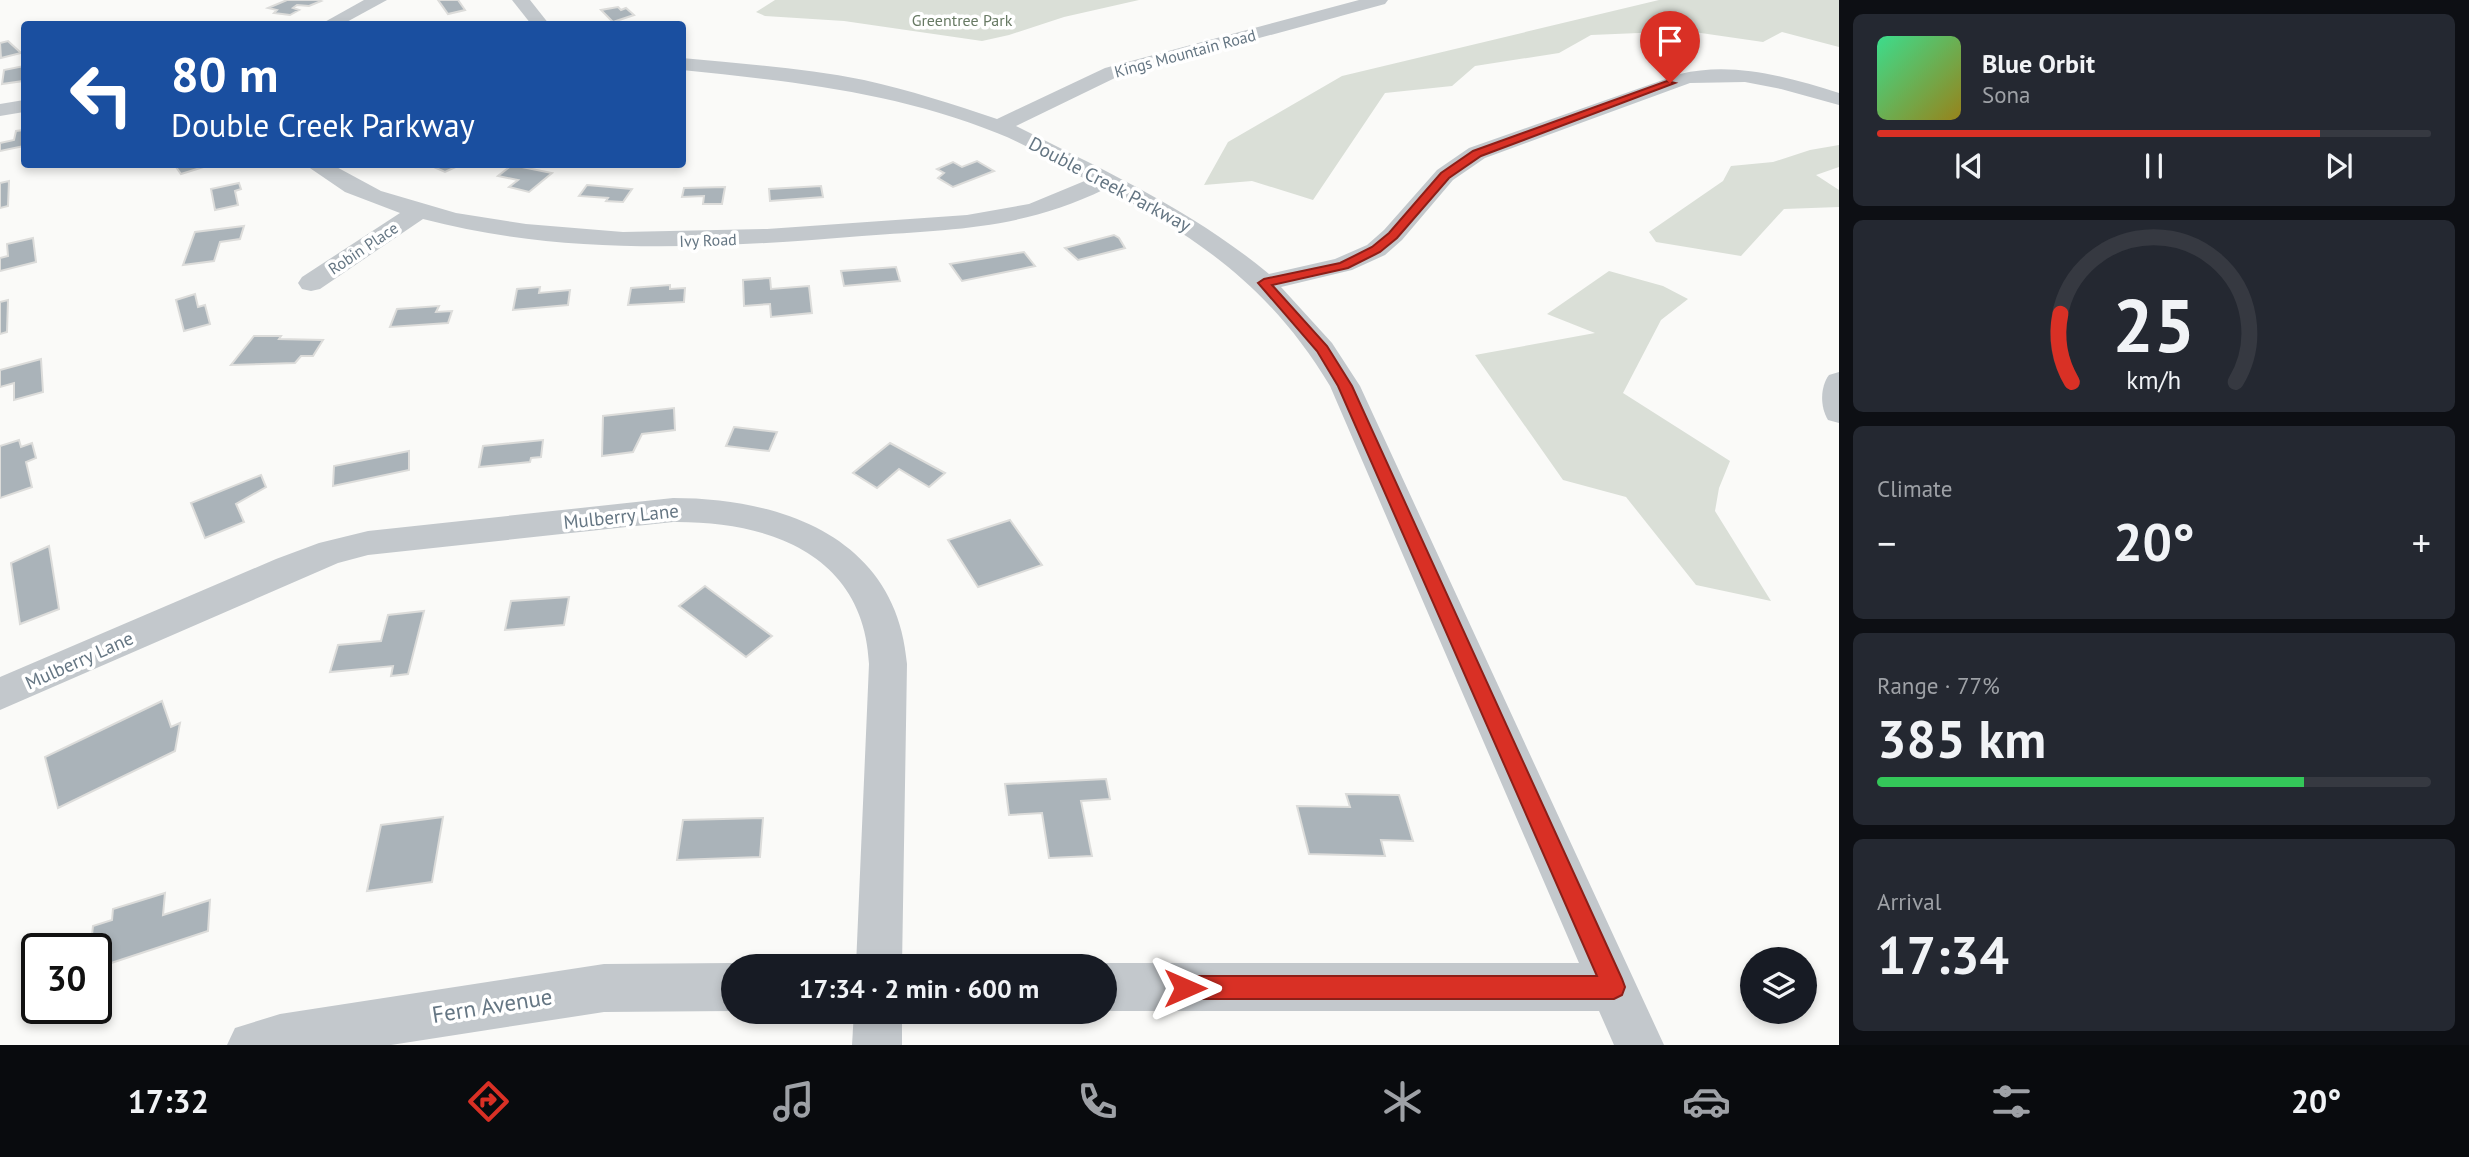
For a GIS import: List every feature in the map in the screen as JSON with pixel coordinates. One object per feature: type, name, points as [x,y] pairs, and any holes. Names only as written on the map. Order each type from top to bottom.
[{"type":"street","points":[[336,21],[378,0]]},
{"type":"street","points":[[523,2],[547,0]]},
{"type":"street","name":"Kings Mountain Road","points":[[1000,126],[1112,72],[1366,1]]},
{"type":"street","points":[[523,2],[538,21]]},
{"type":"street","name":"Double Creek Parkway","points":[[686,64],[791,75],[862,86],[930,103],[1000,126],[1182,221],[1220,246],[1264,283],[1322,349],[1345,386],[1639,1045]]},
{"type":"street","points":[[1264,283],[1343,265],[1376,250],[1393,235],[1445,175],[1477,153],[1687,78],[1744,75],[1839,99]]},
{"type":"street","points":[[0,110],[21,106]]},
{"type":"street","name":"Ivy Road","points":[[324,168],[397,207],[416,213],[522,233],[586,239],[699,242],[989,219],[1030,212],[1051,205],[1105,180]]},
{"type":"street","name":"Robin Place","points":[[310,283],[416,213]]},
{"type":"street","points":[[1839,381],[1836,393],[1839,413]]},
{"type":"street","name":"Mulberry Lane","points":[[0,694],[288,568],[331,552],[368,543],[673,510],[712,509],[765,519],[806,534],[840,558],[868,591],[882,622],[888,664],[880,954]]},
{"type":"street","points":[[1117,987],[1614,987]]},
{"type":"street","name":"Fern Avenue","points":[[252,1045],[281,1038],[604,988],[721,988]]},
{"type":"street","points":[[877,1045],[878,1024]]},
{"type":"green space","name":"Greentree Park","points":[[775,0],[1139,0],[1064,17],[982,41],[844,21],[765,16],[756,12]]},
{"type":"green space","points":[[1659,0],[1839,0],[1839,47],[1782,32],[1763,42],[1687,31],[1591,35],[1559,53],[1475,66],[1452,86],[1385,93],[1313,200],[1252,181],[1204,185],[1228,142],[1342,76]]},
{"type":"green space","points":[[1839,145],[1839,167],[1816,175],[1839,190],[1839,207],[1784,209],[1741,256],[1656,242],[1649,232],[1723,181],[1731,166],[1773,162],[1810,150]]},
{"type":"green space","points":[[1609,271],[1663,286],[1688,299],[1661,320],[1623,393],[1730,461],[1719,488],[1715,511],[1771,601],[1696,585],[1626,497],[1563,480],[1475,355],[1595,333],[1547,314]]},
{"type":"building","points":[[287,0],[321,1],[309,6],[297,5],[293,8],[299,10],[290,15],[274,13],[277,10],[268,8]]},
{"type":"building","points":[[438,0],[458,0],[465,10],[448,14]]},
{"type":"building","points":[[626,8],[634,15],[612,21],[601,10]]},
{"type":"building","points":[[8,41],[21,53],[1,58],[0,43]]},
{"type":"building","points":[[21,67],[21,81],[2,84],[4,70]]},
{"type":"building","points":[[21,130],[21,147],[0,151],[0,143],[14,140],[16,131]]},
{"type":"building","points":[[977,161],[994,171],[953,187],[938,178],[944,173],[937,169],[953,162],[962,167]]},
{"type":"building","points":[[177,168],[200,168],[181,174]]},
{"type":"building","points":[[436,168],[454,168],[445,172]]},
{"type":"building","points":[[508,168],[527,168],[552,173],[529,192],[509,187],[518,180],[498,176]]},
{"type":"building","points":[[9,181],[8,206],[0,208],[0,183]]},
{"type":"building","points":[[239,183],[241,189],[235,191],[238,205],[215,210],[211,189]]},
{"type":"building","points":[[587,185],[632,189],[623,202],[606,201],[608,198],[579,196]]},
{"type":"building","points":[[821,186],[823,197],[770,201],[769,189]]},
{"type":"building","points":[[725,187],[722,204],[703,204],[704,196],[682,197],[684,188]]},
{"type":"building","points":[[244,226],[240,239],[220,242],[214,261],[183,265],[195,232]]},
{"type":"building","points":[[1114,235],[1125,248],[1078,260],[1065,248]]},
{"type":"building","points":[[33,238],[36,262],[0,271],[0,258],[8,256],[7,244]]},
{"type":"building","points":[[1024,252],[1035,266],[962,281],[950,264]]},
{"type":"building","points":[[896,267],[900,281],[844,286],[841,271]]},
{"type":"building","points":[[770,278],[771,289],[809,286],[812,313],[771,317],[770,304],[744,306],[743,280]]},
{"type":"building","points":[[670,285],[670,289],[685,288],[684,302],[628,305],[631,288]]},
{"type":"building","points":[[540,287],[539,293],[570,290],[568,305],[513,310],[517,289]]},
{"type":"building","points":[[195,294],[198,307],[205,305],[210,324],[184,331],[176,300]]},
{"type":"building","points":[[8,300],[7,332],[0,334],[0,302]]},
{"type":"building","points":[[439,306],[436,312],[452,311],[448,323],[390,327],[397,309]]},
{"type":"building","points":[[254,336],[323,340],[313,356],[301,356],[295,363],[231,365]]},
{"type":"building","points":[[41,359],[43,392],[14,400],[14,383],[0,387],[0,370]]},
{"type":"building","points":[[674,408],[675,430],[642,434],[633,452],[602,456],[603,416]]},
{"type":"building","points":[[734,427],[777,432],[769,451],[726,446]]},
{"type":"building","points":[[19,440],[21,447],[32,443],[36,458],[26,462],[32,487],[0,498],[0,446]]},
{"type":"building","points":[[543,440],[541,457],[531,458],[530,462],[479,467],[483,446]]},
{"type":"building","points":[[890,443],[945,473],[929,487],[899,469],[877,488],[853,473]]},
{"type":"building","points":[[409,451],[409,470],[333,486],[334,466]]},
{"type":"building","points":[[261,475],[266,487],[236,504],[244,522],[205,538],[191,503]]},
{"type":"building","points":[[1010,520],[1042,565],[978,587],[948,540]]},
{"type":"building","points":[[49,546],[59,609],[20,624],[11,563]]},
{"type":"building","points":[[705,586],[772,636],[746,657],[679,606]]},
{"type":"building","points":[[569,597],[564,625],[505,630],[511,601]]},
{"type":"building","points":[[424,611],[408,674],[391,676],[393,666],[330,672],[338,645],[381,641],[388,615]]},
{"type":"building","points":[[162,701],[171,727],[180,723],[175,751],[58,808],[45,757]]},
{"type":"building","points":[[1106,779],[1110,799],[1081,801],[1092,856],[1049,858],[1042,813],[1009,815],[1005,784]]},
{"type":"building","points":[[1346,794],[1399,795],[1413,841],[1381,840],[1385,856],[1309,854],[1297,806],[1350,807]]},
{"type":"building","points":[[443,817],[432,882],[367,891],[381,825]]},
{"type":"building","points":[[763,818],[760,857],[677,860],[683,820]]},
{"type":"building","points":[[165,893],[163,915],[210,900],[208,931],[112,963],[112,933],[92,933],[93,926],[112,920],[113,909]]},
{"type":"route","points":[[1185,988],[1614,987],[1345,386],[1322,349],[1264,283],[1327,270],[1362,258],[1376,250],[1393,235],[1445,175],[1477,153],[1670,83]]}]
